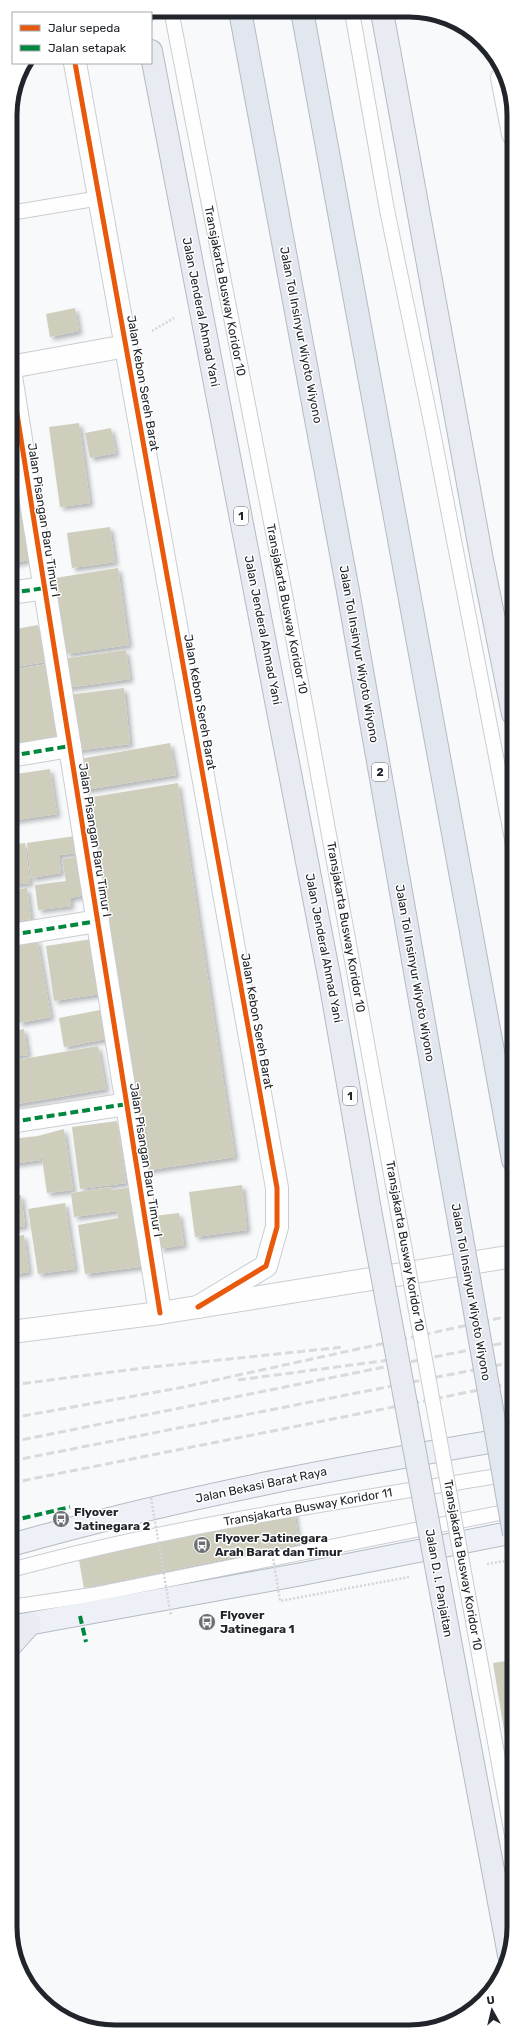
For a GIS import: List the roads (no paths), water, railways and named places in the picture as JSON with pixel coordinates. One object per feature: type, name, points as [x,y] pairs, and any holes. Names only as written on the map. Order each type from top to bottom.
[{"type":"highway","name":"Jalan Tol Insinyur Wiyoto Wiyono","points":[[241,17],[348,591],[507,1493]]},
{"type":"highway","points":[[303,17],[507,1122]]},
{"type":"highway","points":[[383,17],[482,560],[507,684]]},
{"type":"highway","name":"Jalan Jenderal Ahmad Yani","points":[[152,55],[330,981],[370,1210]]},
{"type":"highway","name":"Jalan D. I. Panjaitan","points":[[370,1210],[506,1939]]},
{"type":"main road","name":"Jalan Bekasi Barat Raya","points":[[17,1543],[79,1525],[258,1485],[361,1464],[507,1439]]},
{"type":"main road","points":[[20,1625],[302,1574],[507,1534]]},
{"type":"street","name":"Jalan Kebon Sereh Barat","points":[[75,64],[277,1188],[277,1227],[266,1266],[198,1307]]},
{"type":"street","points":[[17,368],[126,346]]},
{"type":"street","name":"Jalan Pisangan Baru Timur I","points":[[17,413],[160,1313]]},
{"type":"street","points":[[17,592],[45,588]]},
{"type":"street","points":[[17,755],[70,746]]},
{"type":"street","points":[[17,934],[98,921]]},
{"type":"street","points":[[17,1121],[127,1104]]},
{"type":"street","points":[[17,1331],[160,1313],[507,1257]]},
{"type":"lane","name":"Transjakarta Busway Koridor 10","points":[[172,17],[285,594],[507,1807]]},
{"type":"lane","points":[[355,17],[387,210],[432,427],[507,813]]},
{"type":"lane","points":[[17,212],[100,198]]},
{"type":"lane","name":"Transjakarta Busway Koridor 11","points":[[17,1568],[81,1550],[242,1518],[507,1475]]},
{"type":"lane","points":[[17,1606],[92,1595],[507,1511]]},
{"type":"railway","points":[[17,1417],[179,1388],[507,1317]]},
{"type":"railway","points":[[17,1441],[507,1342]]},
{"type":"railway","points":[[17,1384],[143,1368],[344,1347]]},
{"type":"railway","points":[[238,1380],[397,1359]]},
{"type":"railway","points":[[17,1460],[507,1363]]},
{"type":"railway","points":[[17,1482],[507,1384]]},
{"type":"place","name":"Flyover Jatinegara 2","points":[[61,1519]]},
{"type":"place","name":"Flyover Jatinegara Arah Barat dan Timur","points":[[202,1545]]},
{"type":"place","name":"Flyover Jatinegara 1","points":[[207,1622]]}]
